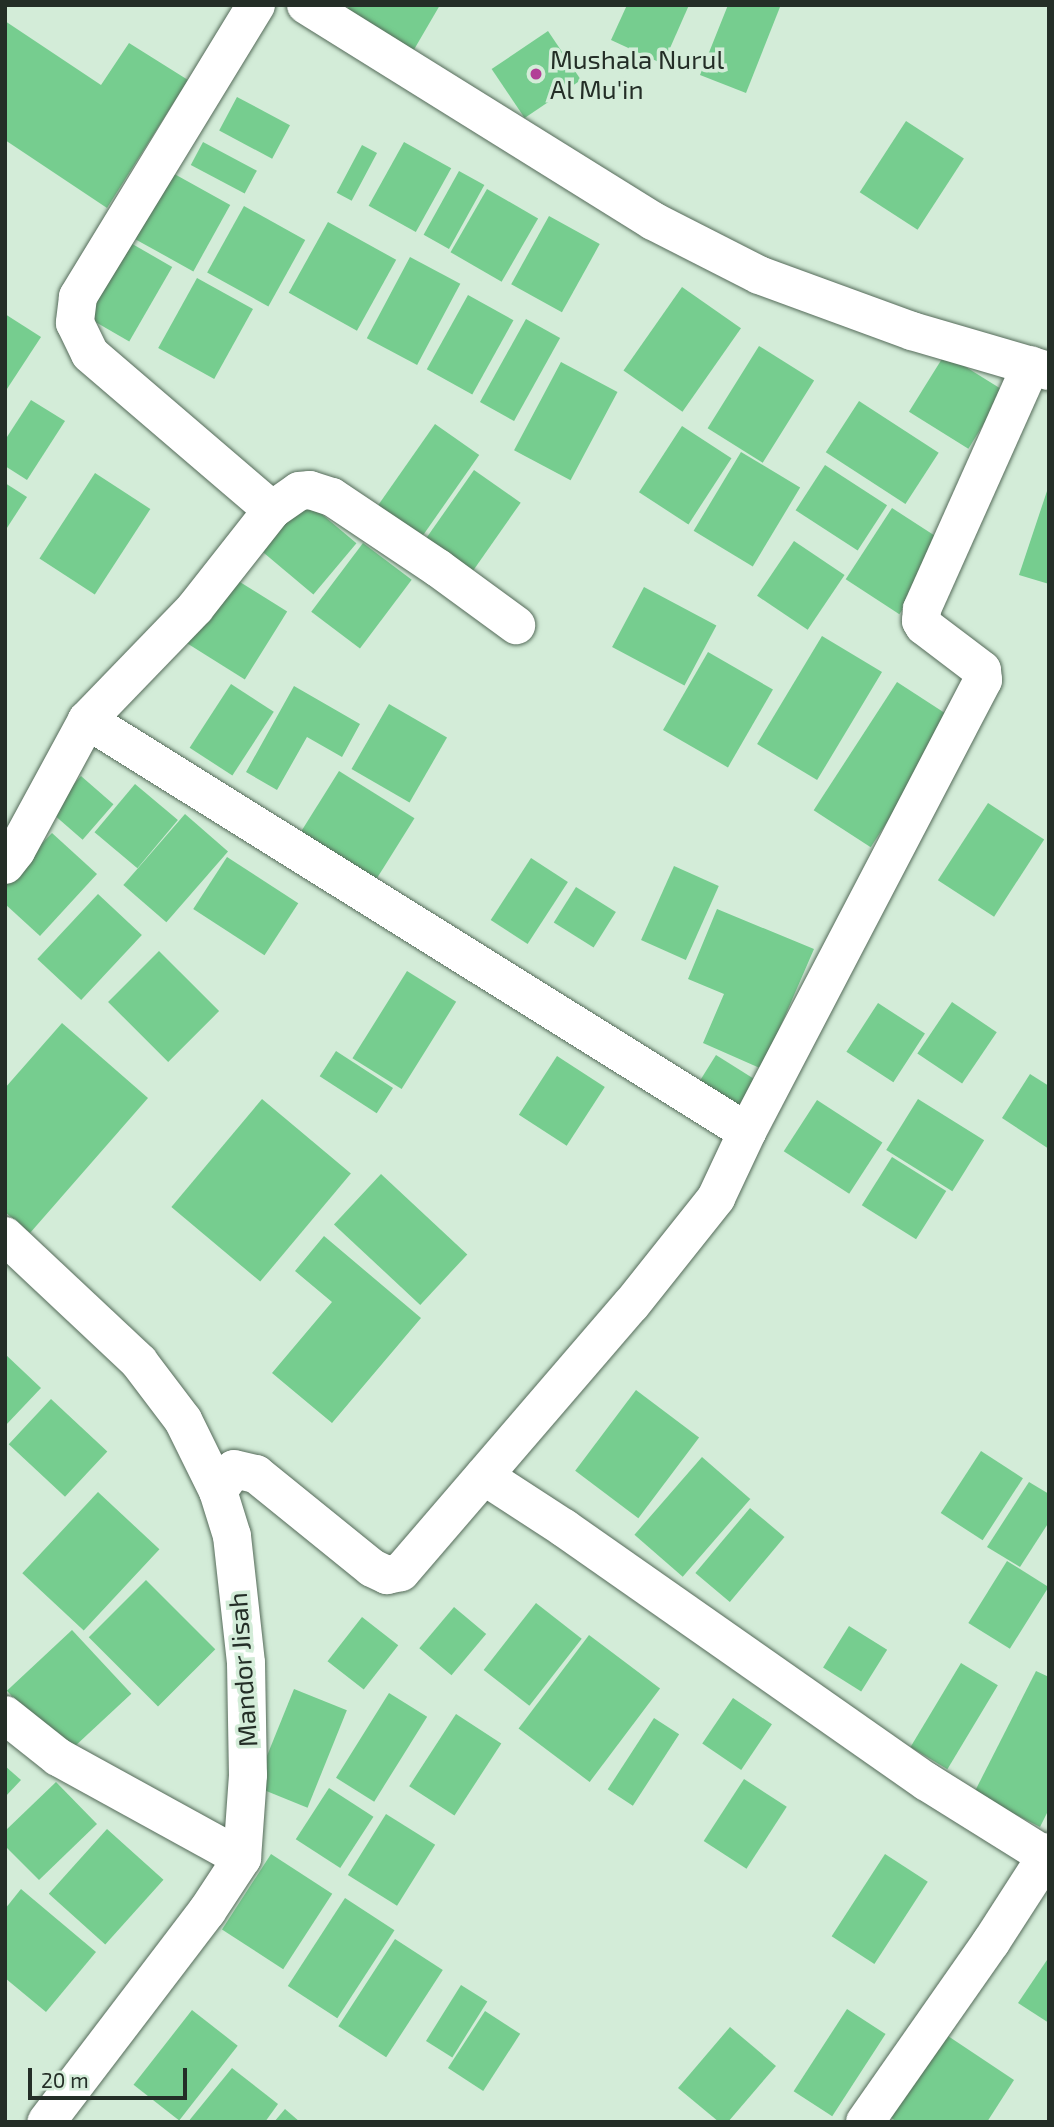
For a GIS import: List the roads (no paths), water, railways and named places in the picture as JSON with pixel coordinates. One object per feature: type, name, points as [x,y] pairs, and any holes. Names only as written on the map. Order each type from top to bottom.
[{"type":"street","points":[[256,5],[78,298],[75,323],[90,354],[272,510]]},
{"type":"street","points":[[218,1491],[234,1469],[256,1474],[372,1568],[387,1575],[401,1572],[631,1305],[716,1198],[747,1132],[983,680],[982,670],[924,626],[922,609],[1040,368],[912,331],[759,275],[653,221],[306,5]]},
{"type":"street","points":[[5,865],[16,851],[87,720],[195,608],[272,510],[304,490],[332,497],[438,568],[516,625]]},
{"type":"street","points":[[87,720],[747,1132]]},
{"type":"street","name":"Mandor Jisah","points":[[5,1237],[104,1328],[166,1394],[199,1449],[218,1491],[232,1536],[246,1663],[248,1775],[242,1858],[58,2118]]},
{"type":"street","points":[[484,1476],[564,1528],[927,1782],[1047,1854],[991,1942],[865,2122]]},
{"type":"street","points":[[5,1715],[58,1757],[242,1858]]},
{"type":"place","name":"Mushala Nurul Al Mu'in","points":[[536,74]]}]
